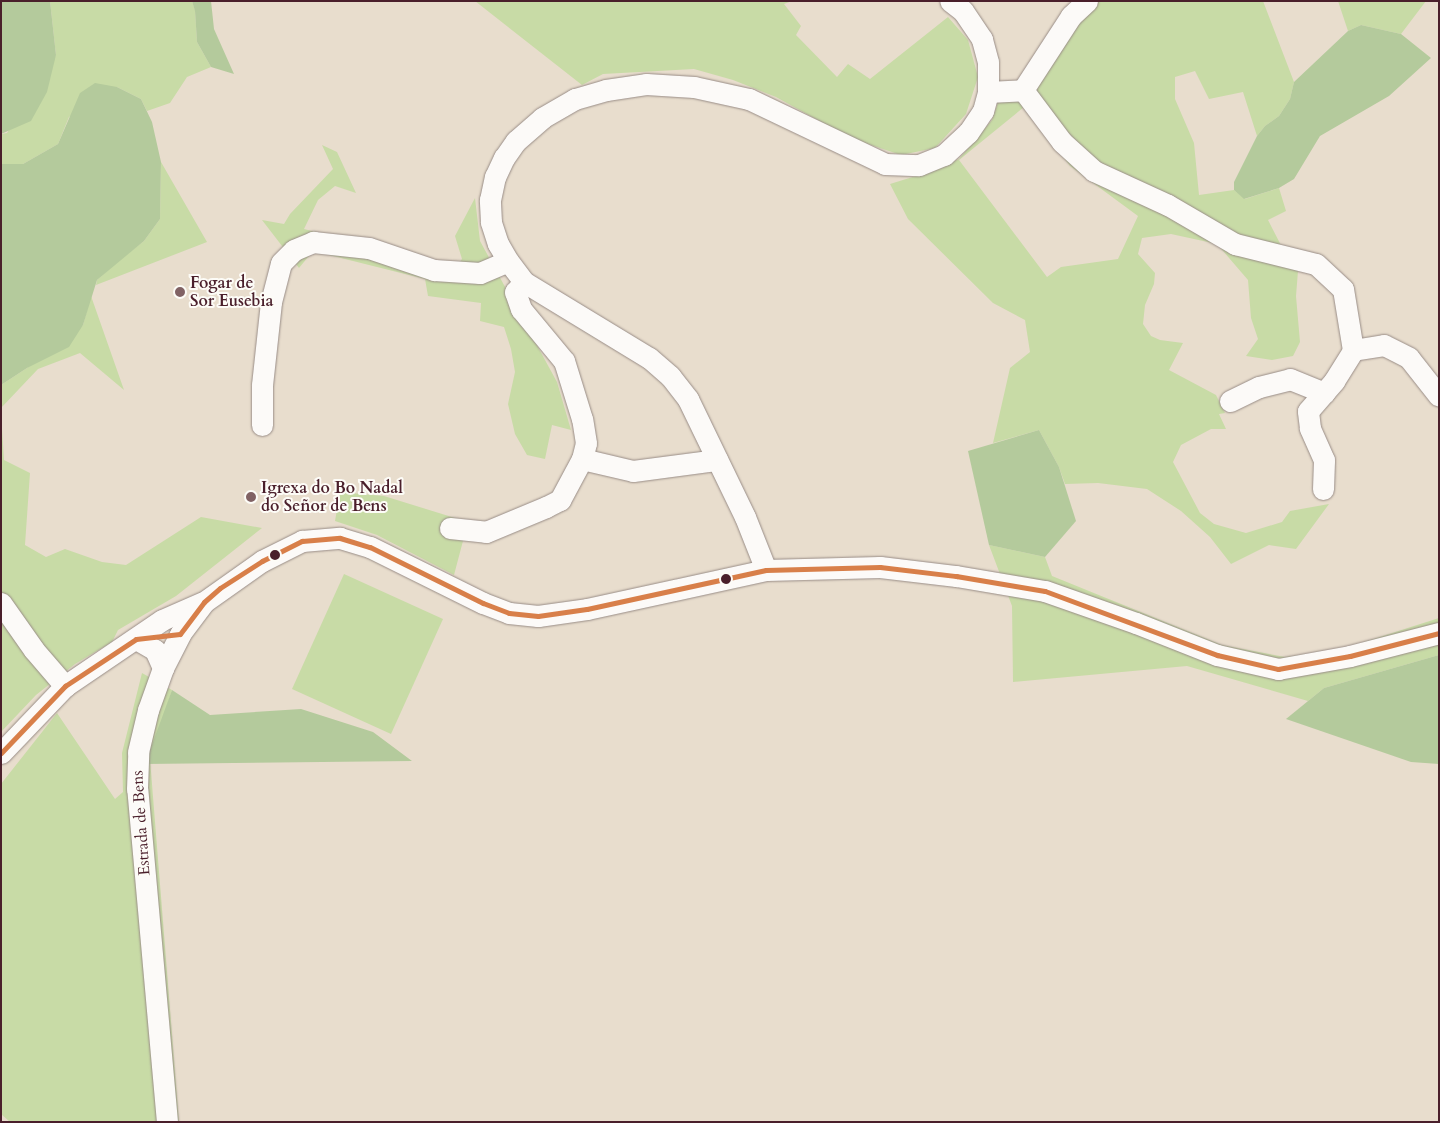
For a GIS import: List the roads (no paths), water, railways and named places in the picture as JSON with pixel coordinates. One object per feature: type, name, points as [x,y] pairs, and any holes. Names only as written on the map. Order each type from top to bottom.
[{"type":"street","points":[[766,570],[745,517],[688,399],[670,376],[649,358],[524,282],[508,261],[498,244],[491,222],[490,200],[495,177],[504,158],[516,140],[542,118],[575,99],[613,88],[646,84],[671,84],[722,91],[749,99],[885,164],[919,165],[944,155],[968,133],[983,111],[988,92],[988,62],[982,39],[963,11],[950,1]]},
{"type":"street","points":[[1023,90],[1071,16],[1087,1]]},
{"type":"street","points":[[988,92],[1023,90]]},
{"type":"street","points":[[1023,90],[1062,142],[1094,171],[1168,205],[1235,244],[1316,264],[1343,289],[1354,350],[1334,381],[1308,410],[1310,428],[1324,460],[1323,489]]},
{"type":"street","points":[[262,425],[262,385],[271,302],[280,263],[294,250],[313,242],[369,248],[434,270],[480,273],[508,261]]},
{"type":"street","points":[[450,528],[486,532],[560,500],[582,459],[586,443],[582,419],[564,361],[521,309],[515,292],[524,282]]},
{"type":"street","points":[[1354,350],[1384,346],[1409,358],[1439,396]]},
{"type":"street","points":[[1230,401],[1259,387],[1290,379],[1324,393]]},
{"type":"street","points":[[582,459],[633,471],[718,460]]},
{"type":"street","name":"Estrada de Bens","points":[[167,1122],[137,789],[138,752],[148,710],[163,668],[180,634],[204,602],[262,561],[302,541],[340,538],[370,547],[483,603],[509,613],[538,616],[596,607],[766,570],[880,567],[956,576],[1045,591],[1136,623],[1217,655],[1278,668],[1350,656],[1439,633]]},
{"type":"street","points":[[1,753],[65,686],[162,620],[204,602]]},
{"type":"street","points":[[1,603],[34,650],[65,686]]},
{"type":"street","points":[[162,620],[172,624],[180,634]]},
{"type":"street","points":[[136,638],[180,634]]},
{"type":"street","points":[[136,638],[155,650],[163,668]]},
{"type":"place","name":"Fogar de Sor Eusebia","points":[[180,292]]},
{"type":"place","name":"Igrexa do Bo Nadal do Señor de Bens","points":[[251,497]]}]
